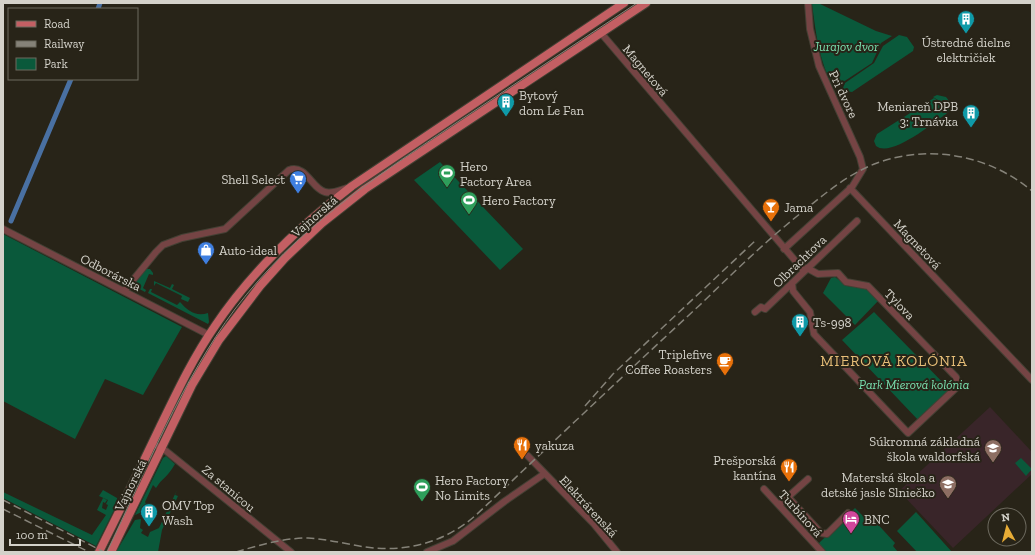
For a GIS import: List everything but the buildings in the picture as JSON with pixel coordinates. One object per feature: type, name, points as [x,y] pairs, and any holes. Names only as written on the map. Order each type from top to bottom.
[{"type":"main road","name":"Vajnorská","points":[[100,552],[182,381],[209,335],[234,300],[272,258],[310,221],[352,186],[624,3]]},
{"type":"main road","name":"Vajnorská","points":[[111,552],[197,376],[219,340],[270,274],[304,239],[340,208],[400,165],[646,3]]},
{"type":"main road","points":[[209,335],[219,340]]},
{"type":"street","name":"Pri dvore","points":[[808,3],[810,29],[819,66],[862,163],[861,174],[850,188]]},
{"type":"street","name":"Magnetová","points":[[601,33],[784,249],[806,270]]},
{"type":"street","points":[[124,291],[158,250],[164,245],[174,240],[225,229],[285,172],[295,168],[302,172],[323,192],[333,193],[352,186]]},
{"type":"street","points":[[784,249],[850,188]]},
{"type":"street","name":"Magnetová","points":[[850,188],[1032,380]]},
{"type":"street","name":"Olbrachtova","points":[[755,312],[761,307],[765,309],[857,221]]},
{"type":"street","name":"Odborárska","points":[[3,229],[209,335]]},
{"type":"street","name":"Tylova","points":[[792,283],[793,291],[810,312],[814,334],[902,429],[910,432],[958,386],[956,377],[868,286],[846,282],[838,273],[818,274],[806,270]]},
{"type":"street","name":"Za stanicou","points":[[152,443],[162,447],[291,552]]},
{"type":"street","name":"Elektrárenská","points":[[528,456],[594,524],[617,552]]},
{"type":"street","name":"Elektrárenská","points":[[427,552],[453,541],[505,501],[544,474]]},
{"type":"street","points":[[778,505],[808,479]]},
{"type":"street","name":"Turbínová","points":[[764,488],[822,552]]},
{"type":"street","points":[[788,497],[821,533],[827,534],[848,513]]},
{"type":"shaded area","points":[[990,407],[1032,452],[1032,474],[997,507],[987,507],[987,516],[953,548],[899,491]]},
{"type":"green space","name":"Jurajov dvor","points":[[818,3],[876,31],[892,36],[881,43],[872,63],[834,88],[825,68],[817,37],[812,4]]},
{"type":"green space","points":[[899,35],[907,37],[914,47],[913,51],[852,92],[845,91],[843,88],[845,83],[874,63],[883,46]]},
{"type":"green space","points":[[937,95],[946,97],[950,102],[951,108],[933,97]]},
{"type":"green space","points":[[934,98],[950,110],[912,138],[901,144],[883,148],[876,146],[874,141],[877,134]]},
{"type":"green space","name":"Hero Factory","points":[[440,162],[523,249],[500,270],[414,180]]},
{"type":"green space","points":[[3,234],[182,327],[143,395],[105,379],[75,439],[3,401]]},
{"type":"green space","points":[[145,269],[150,269],[153,275],[149,274],[143,288],[146,290],[145,292],[132,285]]},
{"type":"green space","points":[[835,277],[847,286],[866,288],[879,300],[855,325],[823,293],[831,278]]},
{"type":"green space","points":[[154,281],[170,288],[172,284],[174,285],[172,289],[190,298],[188,302],[181,299],[182,296],[156,283],[154,286]]},
{"type":"green space","points":[[150,289],[152,289],[151,292],[177,305],[180,302],[196,314],[208,313],[208,324],[148,293]]},
{"type":"green space","name":"Park Mierová kolónia","points":[[874,312],[952,392],[920,422],[842,340]]},
{"type":"green space","points":[[166,456],[175,464],[156,488],[153,485],[145,502],[147,506],[144,511],[135,515],[163,458]]},
{"type":"green space","points":[[1021,458],[1032,469],[1026,476],[1015,463]]},
{"type":"green space","points":[[103,490],[117,498],[118,502],[96,546],[3,498],[3,492],[92,535],[106,515],[97,510],[103,498],[107,500],[105,503],[103,502],[102,508],[106,510],[108,505],[106,504],[108,500],[99,496]]},
{"type":"green space","points":[[177,490],[175,495],[178,496],[162,530],[158,552],[116,552],[135,520],[141,519],[140,528],[143,530],[141,533],[148,537],[150,532],[159,528]]},
{"type":"green space","points":[[855,508],[867,520],[872,518],[895,543],[893,546],[898,552],[826,552],[818,544]]},
{"type":"green space","points":[[916,512],[952,552],[917,552],[897,531]]},
{"type":"waterway","points":[[98,8],[100,3]]},
{"type":"waterway","points":[[11,221],[71,80]]},
{"type":"tram line","points":[[107,552],[165,427],[198,366],[235,309],[259,280],[284,254],[309,230],[364,186],[637,3]]},
{"type":"railway","points":[[236,552],[263,544],[299,538],[329,540],[365,547],[410,547],[439,539],[452,532],[476,515],[740,266],[792,220],[831,189],[848,177],[867,167],[897,157],[918,154],[958,156],[978,161],[997,169],[1032,191]]},
{"type":"railway","points":[[585,406],[613,374],[756,240]]},
{"type":"railway","points":[[3,500],[104,552]]},
{"type":"railway","points":[[3,509],[89,552]]},
{"type":"place","name":"Ústredné dielne električiek","points":[[966,34]]},
{"type":"place","name":"Bytový dom Le Fan","points":[[506,117]]},
{"type":"place","name":"Meniareň DPB 3: Trnávka","points":[[971,128]]},
{"type":"place","name":"Hero Factory Area","points":[[447,188]]},
{"type":"place","name":"Shell Select","points":[[298,194]]},
{"type":"place","name":"Hero Factory","points":[[469,215]]},
{"type":"place","name":"Jama","points":[[771,222]]},
{"type":"place","name":"Auto-ideal","points":[[206,265]]},
{"type":"place","name":"Ts-998","points":[[800,337]]},
{"type":"place","name":"Triplefive Coffee Roasters","points":[[725,376]]},
{"type":"place","name":"yakuza","points":[[522,460]]},
{"type":"place","name":"Súkromná základná škola waldorfská","points":[[993,463]]},
{"type":"place","name":"Prešporská kantína","points":[[789,482]]},
{"type":"place","name":"Materská škola a detské jasle Slniečko","points":[[948,499]]},
{"type":"place","name":"Hero Factory No Limits","points":[[422,502]]},
{"type":"place","name":"OMV Top Wash","points":[[149,527]]},
{"type":"place","name":"BNC","points":[[851,534]]},
{"type":"district","name":"MIEROVÁ KOLÓNIA","points":[[894,361]]}]
